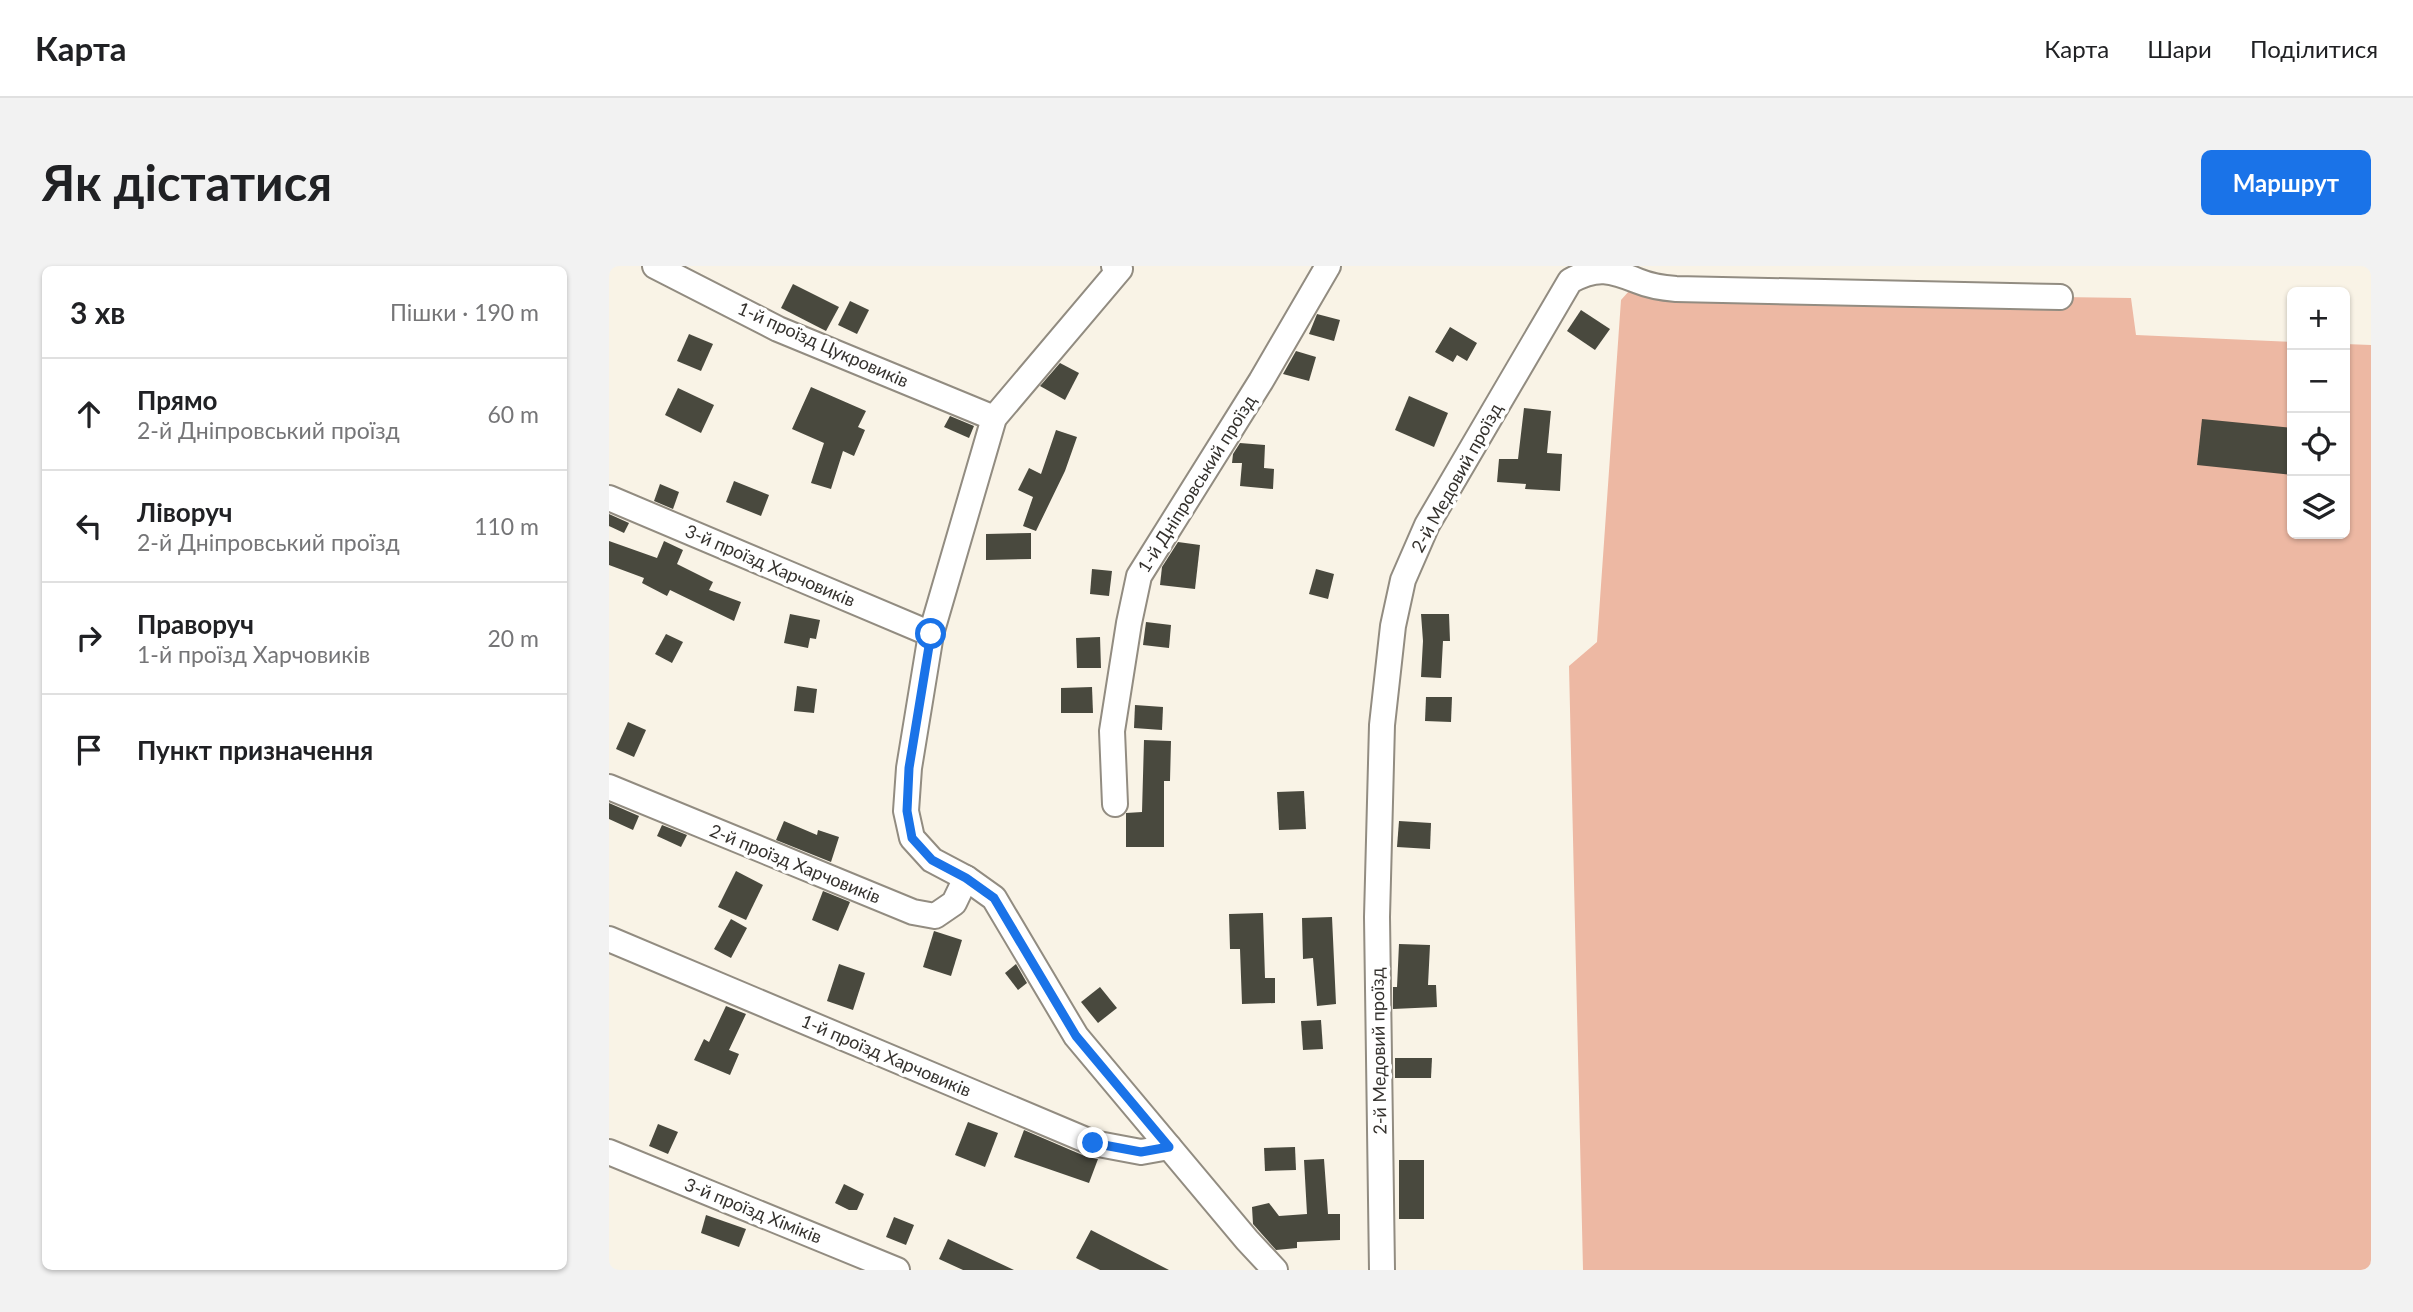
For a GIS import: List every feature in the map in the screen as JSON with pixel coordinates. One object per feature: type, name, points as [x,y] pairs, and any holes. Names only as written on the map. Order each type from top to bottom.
[{"type":"street","name":"1-й проїзд Цукровиків","points":[[655,266],[778,329],[994,418]]},
{"type":"street","name":"1-й Дніпровський проїзд","points":[[1115,804],[1112,732],[1139,576],[1261,381],[1328,266]]},
{"type":"street","points":[[1117,268],[994,418],[931,634],[909,768],[907,811],[912,838],[932,860],[966,878],[994,898],[1076,1036],[1275,1270]]},
{"type":"street","name":"2-й Медовий проїзд","points":[[1382,1270],[1377,917],[1382,725],[1393,625],[1403,580],[1427,525],[1566,288],[1580,275],[1606,269],[1658,287],[1676,289],[2060,297]]},
{"type":"street","name":"3-й проїзд Харчовиків","points":[[609,498],[931,634]]},
{"type":"street","name":"2-й проїзд Харчовиків","points":[[609,787],[913,912],[935,916],[954,903],[966,878]]},
{"type":"street","name":"1-й проїзд Харчовиків","points":[[609,939],[1093,1143],[1141,1152],[1169,1147]]},
{"type":"street","name":"3-й проїзд Хіміків","points":[[609,1152],[897,1270]]},
{"type":"shaded area","points":[[1638,281],[2131,298],[2136,335],[2287,342],[2287,539],[2350,539],[2350,344],[2371,345],[2371,1270],[1583,1270],[1569,666],[1597,642],[1621,300]]},
{"type":"building","points":[[793,284],[839,307],[826,331],[781,308]]},
{"type":"building","points":[[850,301],[869,310],[857,334],[838,325]]},
{"type":"building","points":[[1581,310],[1610,329],[1595,350],[1567,331]]},
{"type":"building","points":[[1317,314],[1340,320],[1334,341],[1309,334]]},
{"type":"building","points":[[1450,327],[1477,343],[1467,361],[1457,355],[1453,362],[1435,352]]},
{"type":"building","points":[[689,334],[713,344],[701,371],[677,361]]},
{"type":"building","points":[[1296,351],[1316,357],[1309,381],[1283,374]]},
{"type":"building","points":[[1060,363],[1079,373],[1065,400],[1040,386]]},
{"type":"building","points":[[811,387],[866,411],[858,427],[865,430],[854,456],[843,451],[831,489],[811,483],[824,443],[792,429]]},
{"type":"building","points":[[678,388],[714,405],[701,433],[665,415]]},
{"type":"building","points":[[1409,396],[1448,413],[1434,447],[1395,430]]},
{"type":"building","points":[[1524,408],[1551,411],[1547,453],[1562,454],[1560,491],[1525,489],[1526,484],[1497,482],[1499,459],[1518,459]]},
{"type":"building","points":[[950,416],[974,426],[969,438],[944,427]]},
{"type":"building","points":[[2202,419],[2287,428],[2287,474],[2197,465]]},
{"type":"building","points":[[1056,430],[1077,437],[1065,471],[1036,531],[1023,526],[1033,497],[1018,490],[1029,468],[1041,474]]},
{"type":"building","points":[[1240,443],[1265,445],[1264,468],[1274,469],[1273,489],[1240,486],[1242,463],[1232,463],[1233,454]]},
{"type":"building","points":[[734,481],[769,495],[761,516],[726,502]]},
{"type":"building","points":[[660,484],[679,492],[673,509],[654,501]]},
{"type":"building","points":[[609,514],[629,523],[624,533],[609,526]]},
{"type":"building","points":[[1031,533],[1031,559],[986,560],[986,534]]},
{"type":"building","points":[[609,541],[657,558],[664,541],[683,550],[677,564],[713,582],[709,590],[741,602],[734,621],[670,590],[667,596],[642,583],[644,578],[609,565]]},
{"type":"building","points":[[1178,542],[1200,545],[1195,589],[1160,585],[1162,567]]},
{"type":"building","points":[[1092,569],[1112,571],[1109,596],[1090,594]]},
{"type":"building","points":[[1316,569],[1334,574],[1328,599],[1309,594]]},
{"type":"building","points":[[790,614],[820,620],[816,639],[810,638],[808,648],[784,643]]},
{"type":"building","points":[[1421,614],[1449,614],[1450,641],[1443,641],[1441,678],[1421,677]]},
{"type":"building","points":[[1146,622],[1171,625],[1169,648],[1143,645]]},
{"type":"building","points":[[666,634],[683,642],[672,663],[655,654]]},
{"type":"building","points":[[1100,637],[1101,668],[1077,668],[1076,638]]},
{"type":"building","points":[[797,686],[817,689],[814,713],[794,711]]},
{"type":"building","points":[[1092,687],[1093,713],[1061,713],[1061,688]]},
{"type":"building","points":[[1426,697],[1452,697],[1451,722],[1425,721]]},
{"type":"building","points":[[1135,705],[1163,707],[1162,730],[1134,728]]},
{"type":"building","points":[[628,722],[646,730],[634,757],[616,749]]},
{"type":"building","points":[[1144,740],[1171,741],[1170,781],[1164,781],[1164,847],[1126,847],[1126,813],[1142,812]]},
{"type":"building","points":[[1304,791],[1306,829],[1279,830],[1277,792]]},
{"type":"building","points":[[609,803],[639,816],[633,830],[609,819]]},
{"type":"building","points":[[784,821],[817,835],[818,830],[839,837],[831,862],[776,840]]},
{"type":"building","points":[[1399,821],[1431,823],[1430,849],[1397,847]]},
{"type":"building","points":[[662,825],[687,835],[681,847],[657,836]]},
{"type":"building","points":[[736,871],[763,885],[746,920],[718,907]]},
{"type":"building","points":[[823,891],[850,902],[838,931],[812,920]]},
{"type":"building","points":[[1263,913],[1265,978],[1275,978],[1275,1003],[1242,1004],[1240,949],[1230,949],[1229,914]]},
{"type":"building","points":[[1332,917],[1336,1004],[1317,1006],[1313,958],[1303,959],[1302,918]]},
{"type":"building","points":[[731,919],[747,928],[731,958],[714,949]]},
{"type":"building","points":[[934,931],[962,940],[951,976],[923,967]]},
{"type":"building","points":[[1399,944],[1430,945],[1428,985],[1436,985],[1437,1007],[1393,1009]]},
{"type":"building","points":[[839,964],[865,973],[853,1010],[827,1001]]},
{"type":"building","points":[[1016,964],[1027,983],[1018,990],[1005,973]]},
{"type":"building","points":[[1100,987],[1117,1008],[1098,1023],[1081,1002]]},
{"type":"building","points":[[726,1006],[746,1014],[729,1050],[739,1054],[730,1075],[694,1060],[704,1039],[709,1042]]},
{"type":"building","points":[[1321,1020],[1323,1049],[1303,1050],[1301,1021]]},
{"type":"building","points":[[1395,1058],[1432,1058],[1431,1078],[1395,1078]]},
{"type":"building","points":[[968,1122],[998,1133],[985,1167],[955,1155]]},
{"type":"building","points":[[658,1124],[678,1132],[668,1154],[649,1146]]},
{"type":"building","points":[[1024,1130],[1087,1157],[1098,1159],[1089,1183],[1014,1157]]},
{"type":"building","points":[[1295,1147],[1296,1170],[1265,1171],[1264,1148]]},
{"type":"building","points":[[1324,1159],[1328,1214],[1340,1214],[1340,1240],[1297,1242],[1297,1248],[1276,1250],[1253,1224],[1252,1207],[1269,1203],[1279,1216],[1307,1214],[1304,1160]]},
{"type":"building","points":[[1399,1160],[1424,1160],[1424,1219],[1399,1219]]},
{"type":"building","points":[[844,1184],[864,1194],[857,1210],[849,1210],[835,1203]]},
{"type":"building","points":[[706,1215],[746,1229],[739,1247],[701,1233]]},
{"type":"building","points":[[894,1217],[914,1225],[906,1245],[886,1237]]},
{"type":"building","points":[[1091,1230],[1169,1270],[1100,1270],[1076,1258]]},
{"type":"building","points":[[948,1239],[1014,1270],[963,1270],[939,1259]]},
{"type":"route","points":[[931,634],[909,768],[907,811],[912,838],[932,860],[966,878],[994,898],[1076,1036],[1169,1147],[1141,1152],[1093,1143]]}]
